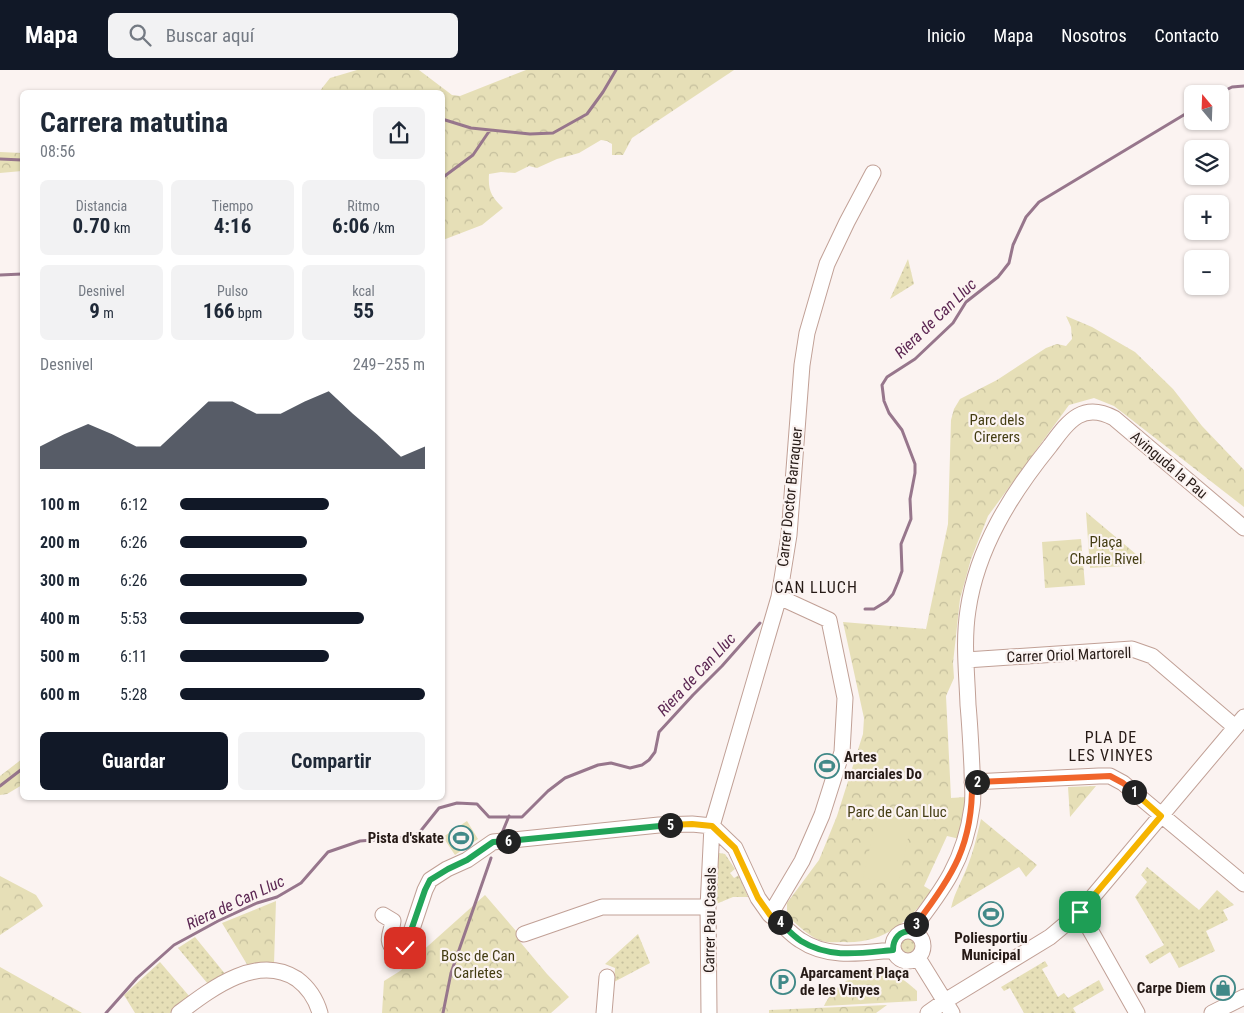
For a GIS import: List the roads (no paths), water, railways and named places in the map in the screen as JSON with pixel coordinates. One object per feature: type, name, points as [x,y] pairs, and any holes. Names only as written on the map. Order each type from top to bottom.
[{"type":"street","name":"Carrer Doctor Barraquer","points":[[712,826],[779,597],[789,536],[802,365],[807,334],[828,264],[847,222],[874,173]]},
{"type":"street","name":"Avinguda la Pau","points":[[966,660],[968,610],[982,556],[992,533],[1025,479],[1057,436],[1076,416],[1090,412],[1106,414],[1114,418],[1244,528]]},
{"type":"street","points":[[770,915],[802,862],[822,815],[842,752],[845,698],[829,620],[779,597]]},
{"type":"street","name":"Carrer Oriol Martorell","points":[[966,660],[1132,649],[1152,656],[1240,722]]},
{"type":"street","points":[[911,931],[940,892],[961,855],[973,806],[966,660]]},
{"type":"street","points":[[928,1013],[948,1007],[1050,937],[1080,912],[1240,722]]},
{"type":"street","points":[[972,782],[1110,776],[1123,783],[1244,884]]},
{"type":"street","points":[[383,915],[393,921],[389,938],[390,945],[395,950],[402,950],[405,948],[430,880],[467,860],[493,842],[659,825],[692,824],[712,826],[735,848],[758,898],[770,915],[799,940],[814,948],[831,952],[851,954],[893,950]]},
{"type":"street","name":"Carrer Pau Casals","points":[[709,1013],[708,907],[712,826]]},
{"type":"street","points":[[524,934],[602,907],[708,907]]},
{"type":"street","points":[[1080,912],[1138,1013]]},
{"type":"street","points":[[906,931],[911,931],[916,933],[922,940],[923,950],[918,958],[903,960],[898,958],[893,950],[893,944],[897,936],[906,931]]},
{"type":"street","points":[[918,958],[948,1007]]},
{"type":"street","points":[[180,1013],[196,1000],[231,979],[268,970],[286,973],[299,981],[316,1000],[320,1013]]},
{"type":"street","points":[[604,1013],[607,977]]},
{"type":"street","points":[[1212,1013],[1244,997]]},
{"type":"waterway","points":[[445,120],[471,128],[530,134],[553,133],[587,114],[616,70]]},
{"type":"waterway","name":"Riera de Can Lluc","points":[[1229,88],[1244,86]]},
{"type":"waterway","name":"Riera de Can Lluc","points":[[865,609],[874,609],[887,601],[893,594],[902,571],[901,544],[911,519],[910,499],[915,464],[902,430],[889,413],[884,401],[882,385],[887,377],[915,359],[953,323],[966,302],[998,277],[1009,263],[1013,245],[1026,217],[1039,202],[1184,115]]},
{"type":"waterway","points":[[445,176],[473,155],[490,130]]},
{"type":"waterway","points":[[0,159],[20,160]]},
{"type":"waterway","points":[[0,275],[20,274]]},
{"type":"waterway","name":"Riera de Can Lluc","points":[[106,1013],[137,978],[174,945],[218,921],[257,903],[277,897],[301,883],[328,852],[360,841],[410,837],[419,833],[439,808],[457,803],[477,804],[489,817],[522,817],[548,791],[565,778],[598,765],[611,763],[630,768],[642,765],[655,752],[659,732],[760,623]]},
{"type":"waterway","points":[[0,786],[20,771]]},
{"type":"waterway","points":[[502,833],[509,816]]},
{"type":"waterway","points":[[443,1013],[451,973],[491,858]]},
{"type":"place","name":"Artes marciales Do","points":[[827,766]]},
{"type":"place","name":"Pista d'skate","points":[[461,838]]},
{"type":"place","name":"Poliesportiu Municipal","points":[[991,914]]},
{"type":"place","name":"Aparcament Plaça de les Vinyes","points":[[783,982]]},
{"type":"place","name":"Carpe Diem","points":[[1223,988]]},
{"type":"district","name":"CAN LLUCH","points":[[816,587]]},
{"type":"district","name":"PLA DE LES VINYES","points":[[1111,746]]},
{"type":"park label","name":"Parc dels Cirerers","points":[[997,428]]},
{"type":"park label","name":"Plaça Charlie Rivel","points":[[1106,550]]},
{"type":"park label","name":"Parc de Can Lluc","points":[[897,812]]},
{"type":"park label","name":"Bosc de Can Carletes","points":[[478,964]]}]
